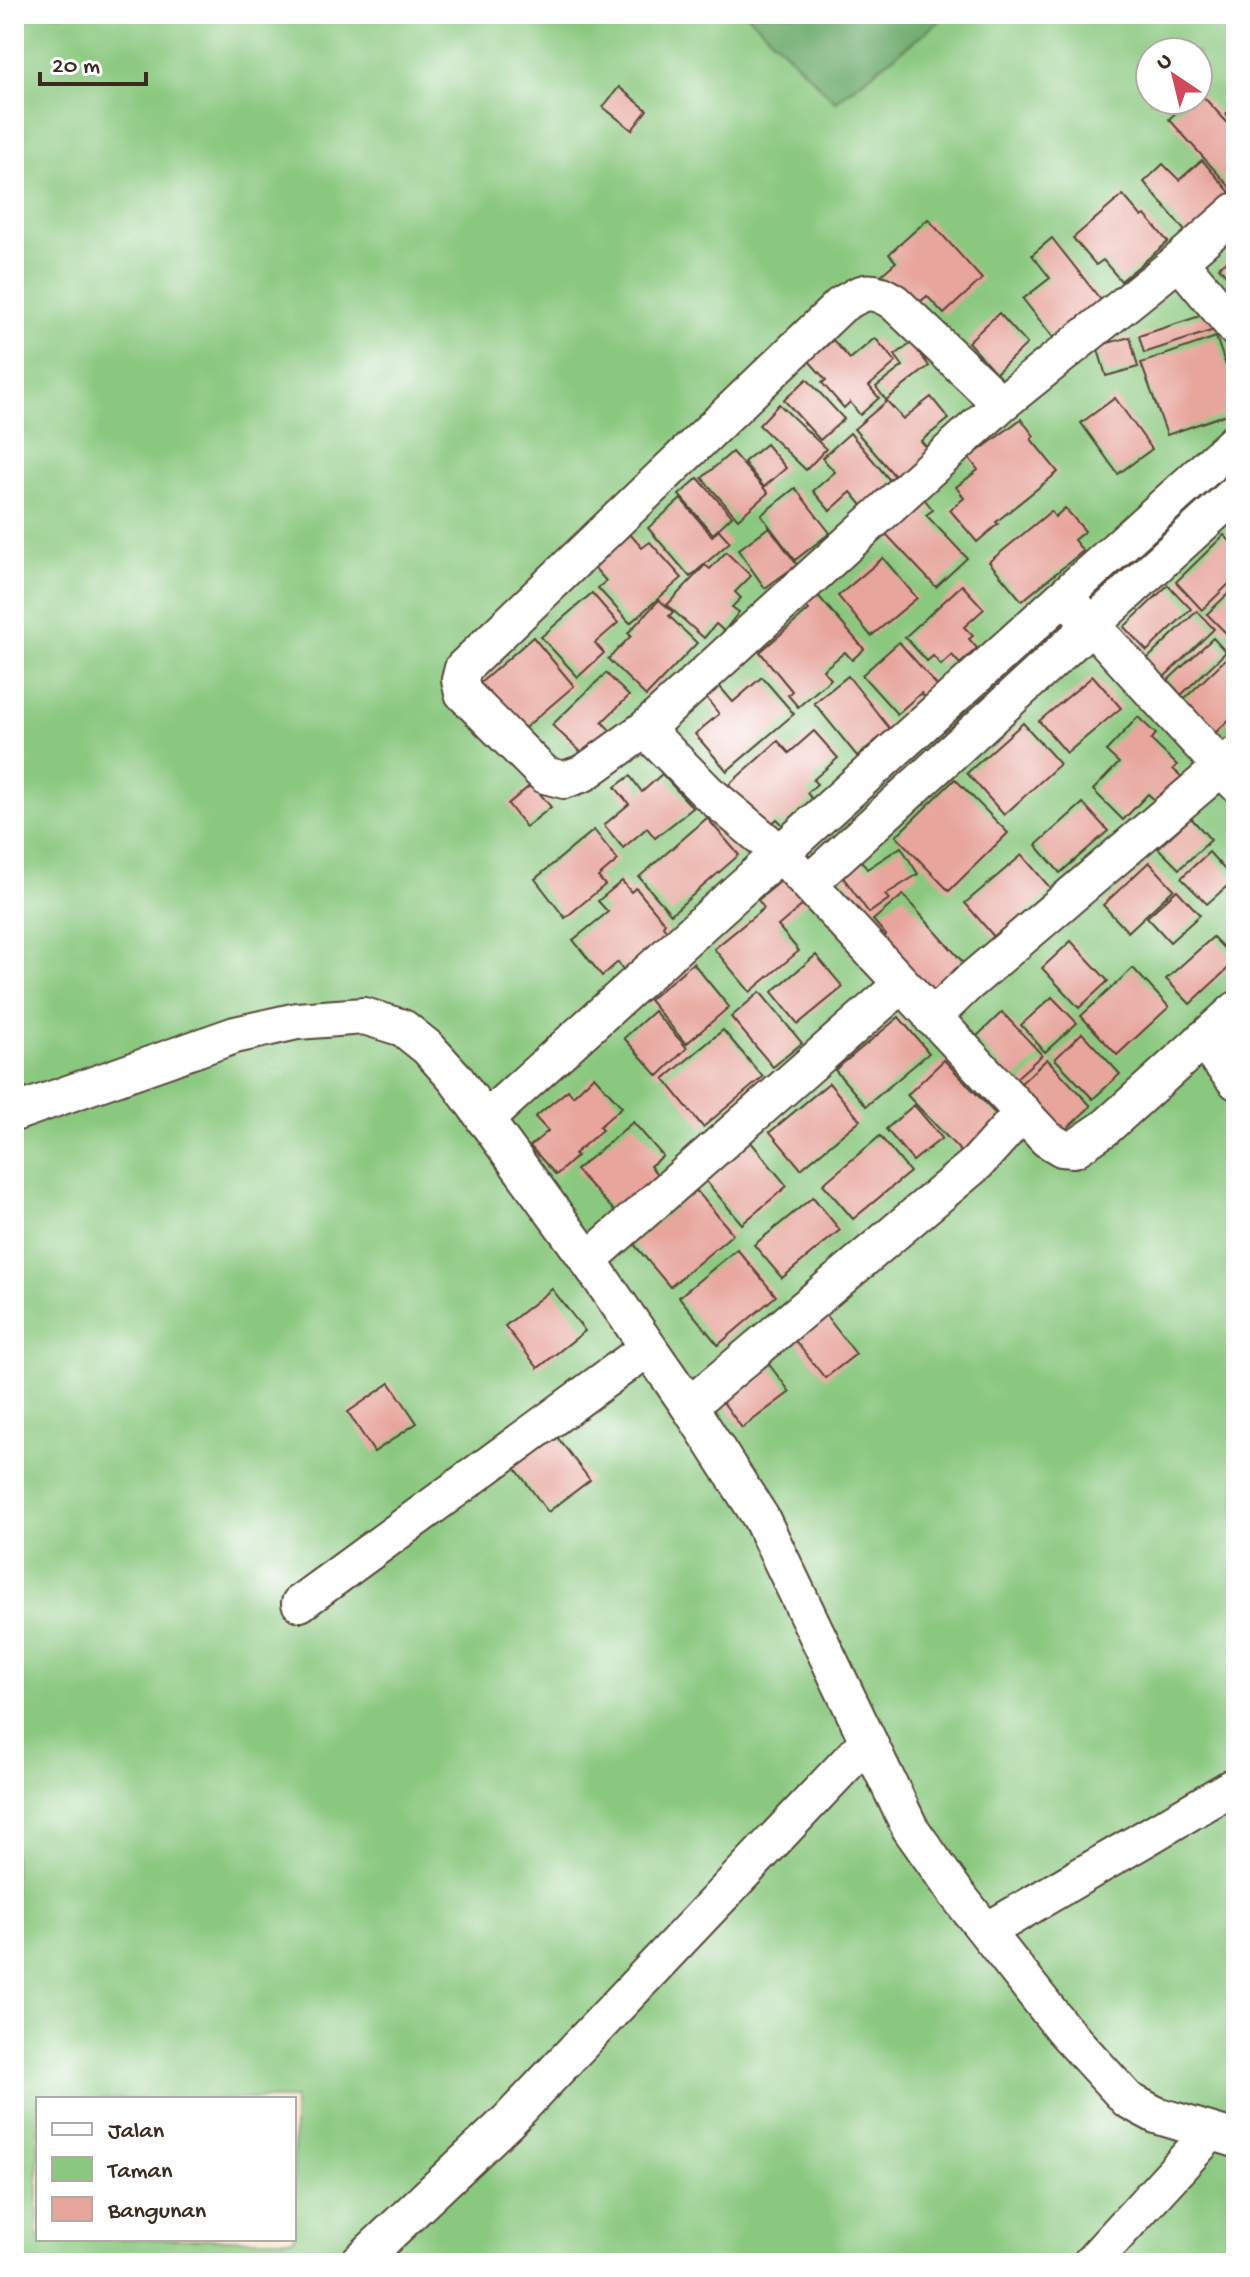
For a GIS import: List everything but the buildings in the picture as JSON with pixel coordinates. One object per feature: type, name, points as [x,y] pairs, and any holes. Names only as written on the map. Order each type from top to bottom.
[{"type":"street","points":[[1001,404],[894,302],[878,292],[860,293],[841,305],[463,668],[460,680],[463,693],[545,775],[564,780],[584,773],[645,729],[1001,404],[1179,261],[1236,211]]},
{"type":"street","points":[[1179,261],[1236,329]]},
{"type":"street","points":[[485,1120],[1236,441]]},
{"type":"street","points":[[809,883],[1236,493]]},
{"type":"street","points":[[932,1018],[966,985],[1232,768],[1090,626],[1066,595]]},
{"type":"street","points":[[645,729],[707,792],[780,853],[1047,1139],[1062,1148],[1074,1149],[1105,1128],[1236,1010]]},
{"type":"street","points":[[588,1260],[902,984]]},
{"type":"street","points":[[14,1113],[235,1035],[297,1021],[364,1016],[403,1028],[428,1048],[455,1078],[588,1260],[689,1406],[761,1518],[910,1828],[1063,2029],[1128,2100],[1156,2115],[1224,2135],[1091,2263]]},
{"type":"street","points":[[1202,1040],[1236,1081]]},
{"type":"street","points":[[689,1406],[977,1163],[1023,1112]]},
{"type":"street","points":[[300,1603],[648,1348]]},
{"type":"street","points":[[358,2263],[509,2120],[868,1741]]},
{"type":"street","points":[[987,1931],[1236,1785]]},
{"type":"green space","points":[[14,14],[747,14],[836,101],[949,14],[1236,14],[1236,2263],[14,2263]]},
{"type":"green space","points":[[747,14],[949,14],[835,101]]}]
